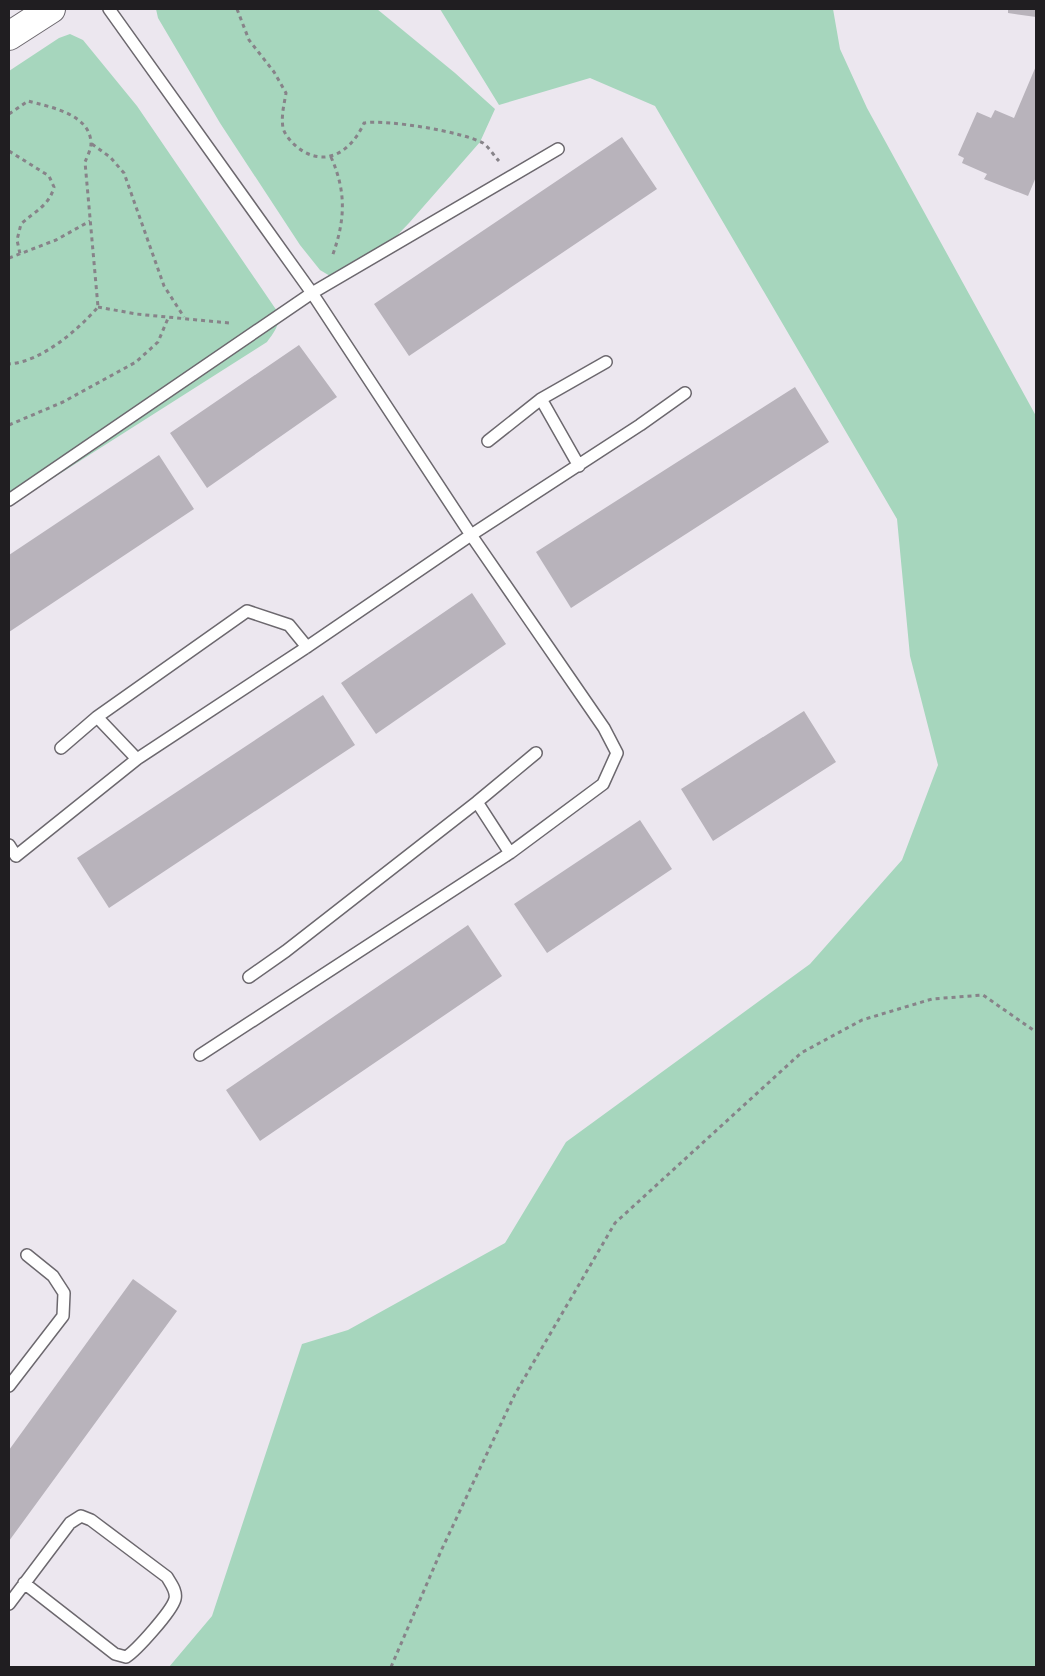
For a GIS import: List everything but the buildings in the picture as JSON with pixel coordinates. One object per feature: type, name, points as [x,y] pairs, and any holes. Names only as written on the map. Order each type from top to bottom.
[{"type":"street","points":[[9,36],[51,9]]},
{"type":"lane","points":[[109,9],[312,293],[471,535],[604,728],[617,753],[603,784],[510,853],[200,1055]]},
{"type":"lane","points":[[9,500],[312,293],[558,149]]},
{"type":"lane","points":[[488,441],[541,399],[606,362]]},
{"type":"lane","points":[[9,845],[16,856],[137,759],[308,647],[471,535],[579,466],[685,392]]},
{"type":"lane","points":[[541,399],[579,466]]},
{"type":"lane","points":[[61,748],[97,717],[247,611],[289,625],[308,647]]},
{"type":"lane","points":[[97,717],[137,759]]},
{"type":"lane","points":[[249,977],[286,951],[477,802],[536,753]]},
{"type":"lane","points":[[477,802],[510,853]]},
{"type":"lane","points":[[9,1386],[63,1316],[64,1294],[53,1276],[27,1255]]},
{"type":"lane","points":[[9,1604],[24,1583],[70,1523],[81,1516],[91,1520],[168,1577],[174,1588],[175,1600],[137,1650],[126,1658],[115,1654],[24,1583]]},
{"type":"path","points":[[236,9],[249,40],[274,72],[286,93],[282,115],[284,130],[287,136],[304,153],[317,158],[331,157],[349,146],[359,134],[364,122],[377,121],[416,126],[484,143],[512,176]]},
{"type":"path","points":[[9,114],[28,101],[60,109],[83,122],[92,144],[110,157],[124,173],[164,286],[184,317]]},
{"type":"path","points":[[9,364],[46,351],[77,330],[98,307],[85,162],[92,144]]},
{"type":"path","points":[[9,151],[49,176],[54,187],[51,198],[45,206],[21,224],[17,240],[20,254]]},
{"type":"path","points":[[312,293],[325,276],[336,246],[344,208],[339,174],[331,157]]},
{"type":"path","points":[[9,258],[56,240],[90,221]]},
{"type":"path","points":[[98,307],[136,314],[184,317],[262,328]]},
{"type":"path","points":[[9,425],[63,402],[136,362],[158,342],[170,316]]},
{"type":"path","points":[[390,1667],[441,1551],[515,1394],[615,1223],[802,1052],[862,1020],[932,999],[983,995],[1036,1032]]},
{"type":"green space","points":[[156,9],[377,9],[455,73],[495,109],[480,142],[409,223],[366,268],[340,282],[320,270],[300,245],[220,123],[158,18]]},
{"type":"green space","points":[[440,9],[833,9],[840,49],[867,108],[1036,416],[1036,1667],[169,1667],[212,1616],[302,1344],[348,1330],[505,1243],[566,1142],[810,964],[902,860],[938,765],[910,656],[897,519],[655,106],[590,78],[499,105]]},
{"type":"green space","points":[[70,34],[83,40],[137,106],[277,311],[278,324],[267,342],[9,506],[9,71],[59,38]]}]
